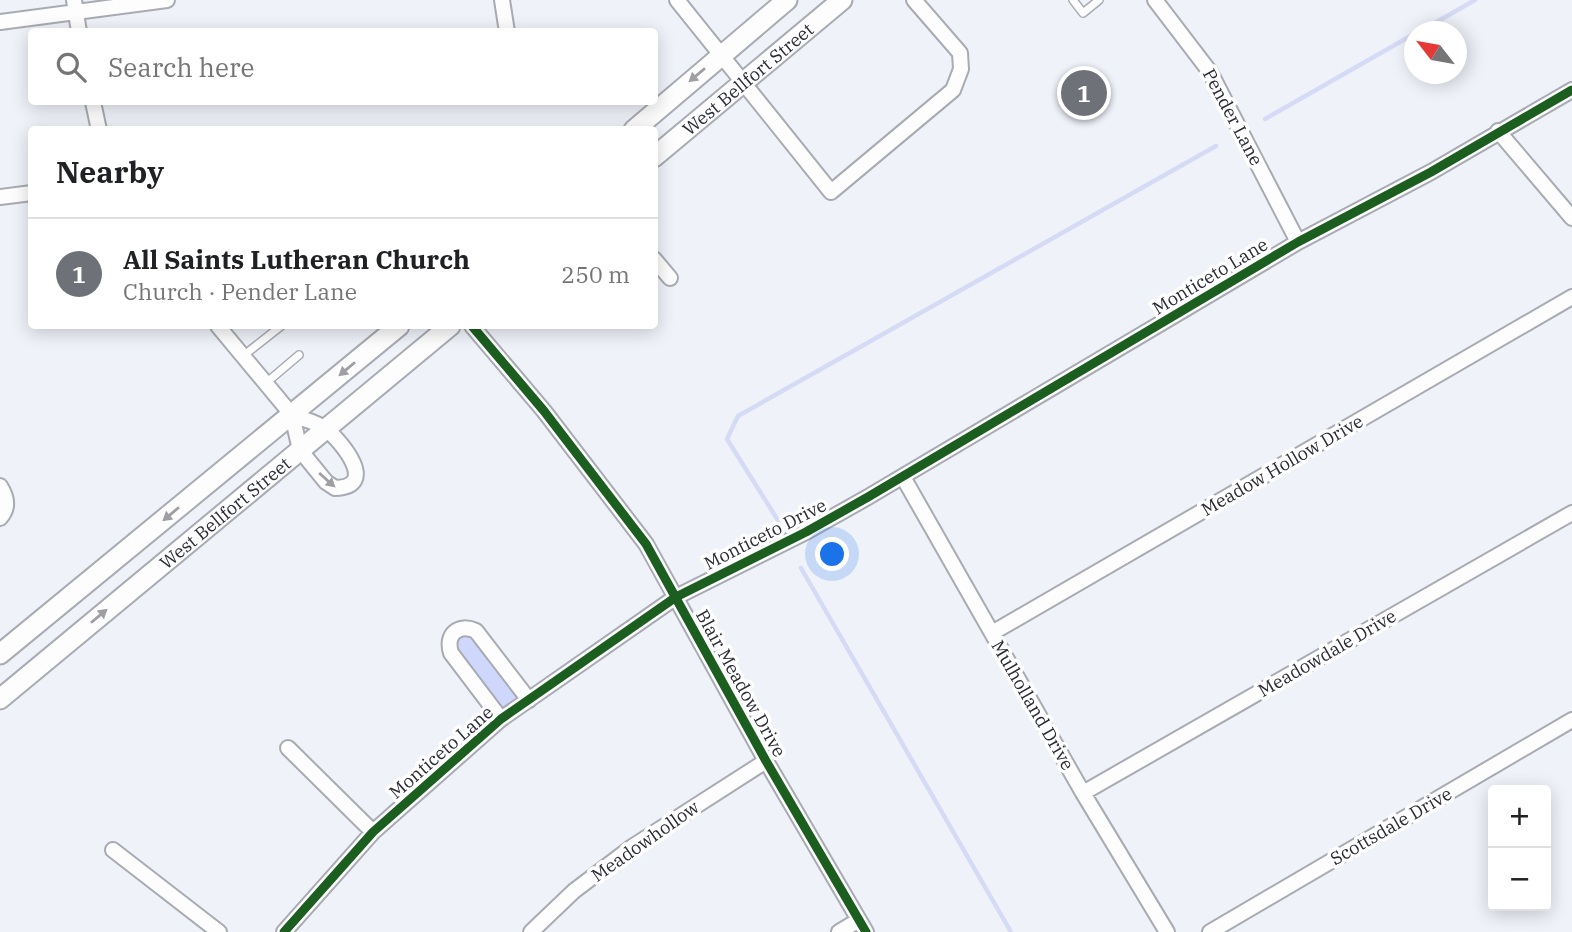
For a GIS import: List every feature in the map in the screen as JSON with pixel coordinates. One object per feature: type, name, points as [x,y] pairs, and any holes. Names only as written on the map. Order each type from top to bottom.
[{"type":"main road","name":"West Bellfort Street","points":[[639,126],[787,0]]},
{"type":"main road","name":"West Bellfort Street","points":[[658,154],[842,0]]},
{"type":"main road","name":"West Bellfort Street","points":[[0,654],[395,329]]},
{"type":"main road","name":"West Bellfort Street","points":[[0,699],[446,329]]},
{"type":"main road","points":[[44,619],[67,642]]},
{"type":"street","points":[[0,22],[74,6],[167,0]]},
{"type":"street","points":[[502,0],[506,28]]},
{"type":"street","points":[[677,0],[831,192],[953,90],[961,69],[960,53],[914,0]]},
{"type":"street","name":"Pender Lane","points":[[1155,0],[1210,72],[1298,242]]},
{"type":"street","points":[[74,6],[78,28]]},
{"type":"street","name":"Monticeto Lane","points":[[868,497],[1298,242],[1432,172],[1572,90]]},
{"type":"street","points":[[94,105],[98,126]]},
{"type":"street","points":[[1498,131],[1572,218]]},
{"type":"street","points":[[0,197],[28,194]]},
{"type":"street","points":[[658,264],[670,278]]},
{"type":"street","name":"Meadow Hollow Drive","points":[[992,633],[1572,297]]},
{"type":"street","points":[[221,329],[292,415],[300,450],[326,482],[335,488],[350,484],[356,477],[354,462],[326,429],[292,415]]},
{"type":"street","name":"Blair Meadow Drive","points":[[475,329],[544,411],[646,544],[766,761],[862,926]]},
{"type":"street","name":"Mulholland Drive","points":[[903,477],[1083,793],[1167,932]]},
{"type":"street","points":[[0,486],[5,494],[6,504],[0,518]]},
{"type":"street","name":"Monticeto Drive","points":[[676,597],[806,532],[868,497]]},
{"type":"street","name":"Meadowdale Drive","points":[[1083,793],[1572,513]]},
{"type":"street","name":"Monticeto Lane","points":[[284,932],[373,832],[501,719],[676,597]]},
{"type":"street","points":[[501,719],[451,653],[449,645],[456,629],[463,627],[476,631],[528,700]]},
{"type":"street","name":"Scottsdale Drive","points":[[1210,932],[1572,720]]},
{"type":"street","points":[[288,748],[373,832]]},
{"type":"street","name":"Meadowhollow","points":[[531,932],[575,891],[632,847],[766,761]]},
{"type":"street","points":[[113,850],[219,932]]},
{"type":"street","points":[[839,932],[862,926]]},
{"type":"lane","points":[[1073,0],[1083,13],[1099,0]]},
{"type":"lane","points":[[243,356],[277,329]]},
{"type":"lane","points":[[266,383],[299,355]]},
{"type":"shaded area","points":[[470,629],[527,700],[501,717],[452,652],[452,636]]},
{"type":"waterway","points":[[1438,21],[1475,0]]},
{"type":"waterway","points":[[1265,119],[1404,40]]},
{"type":"waterway","points":[[779,522],[727,439],[738,416],[1216,146]]},
{"type":"waterway","points":[[801,568],[1011,932]]},
{"type":"cycle path","points":[[284,932],[373,832],[501,719],[676,597],[806,532],[868,497],[1298,242],[1431,172],[1572,90]]},
{"type":"cycle path","points":[[475,329],[544,411],[646,544],[766,761],[866,932]]},
{"type":"place","name":"All Saints Lutheran Church","points":[[1084,93]]}]
